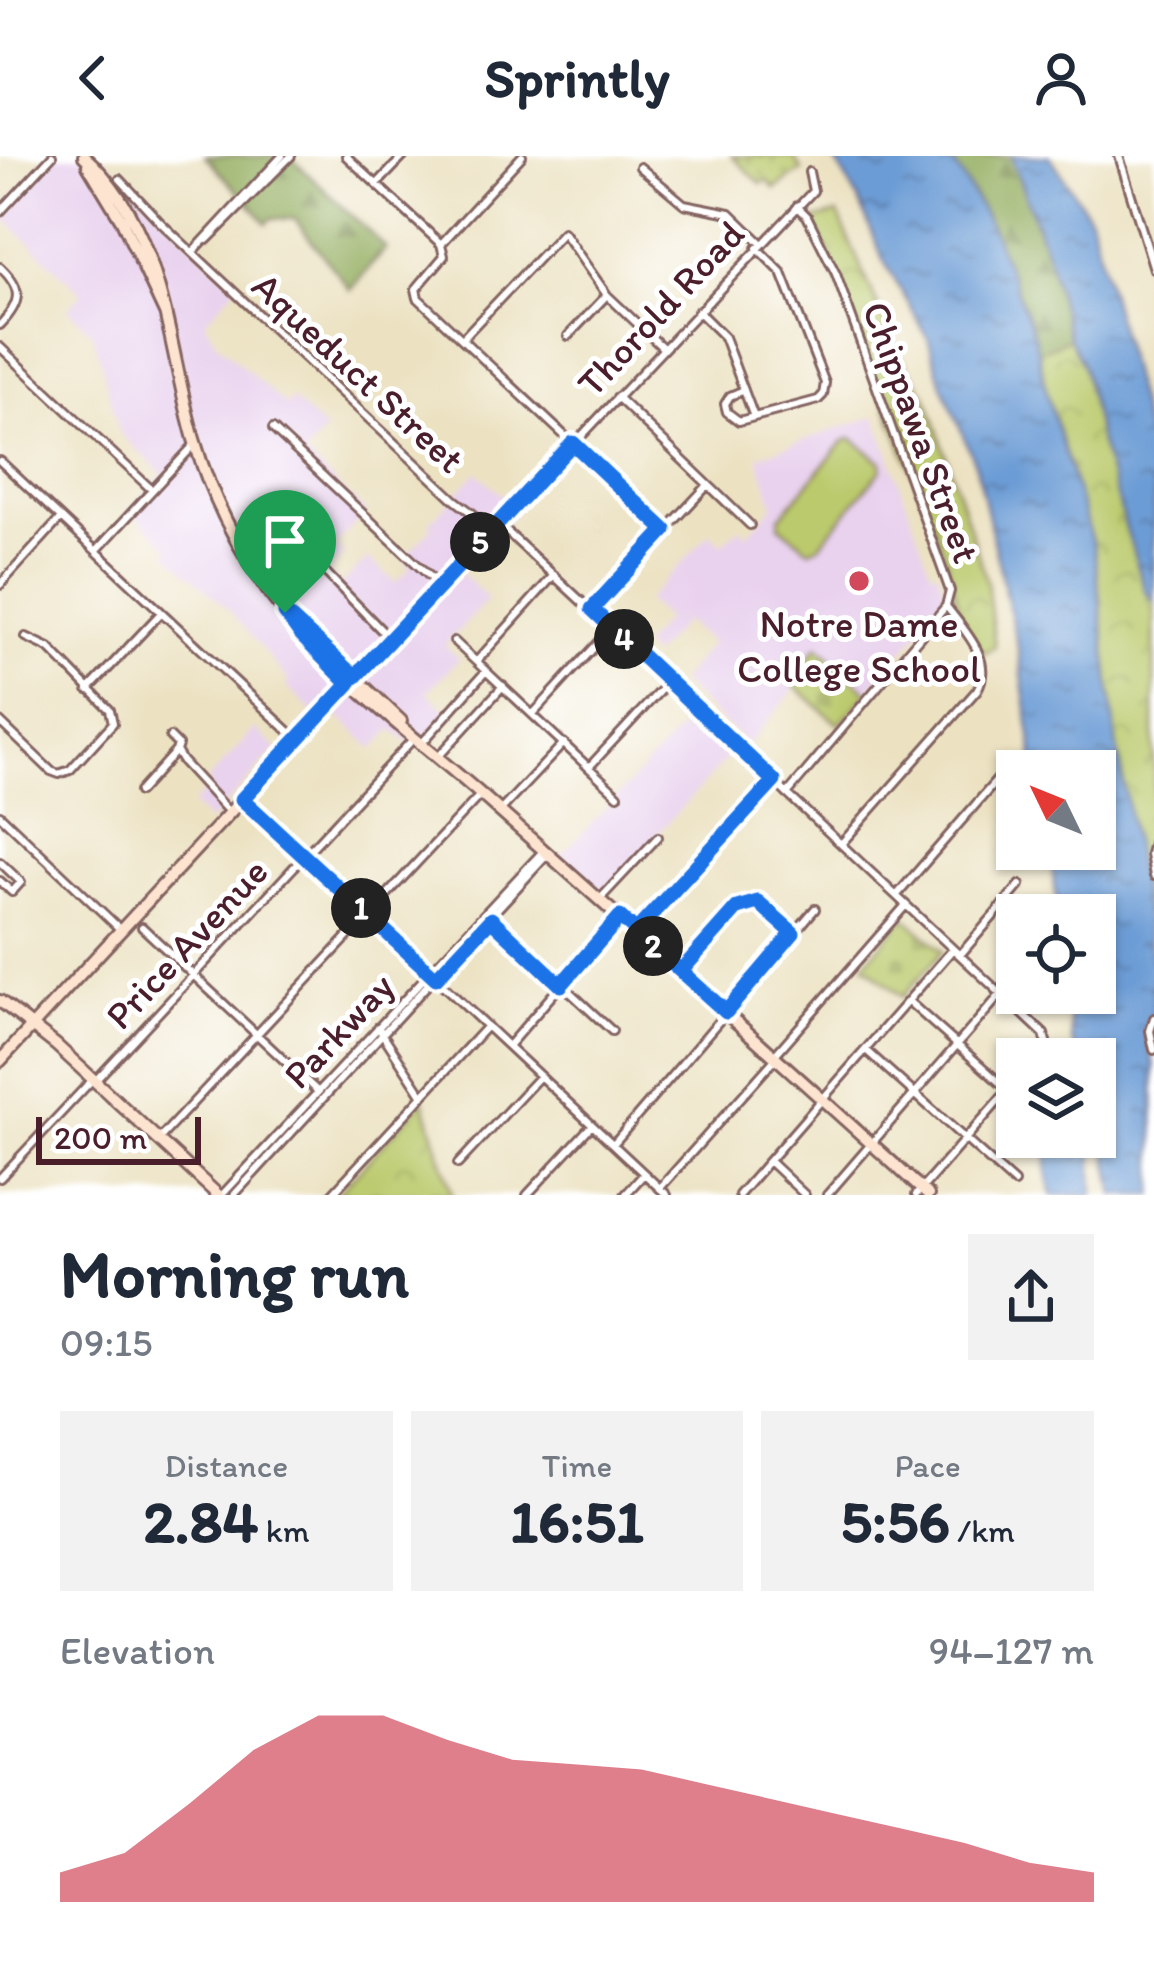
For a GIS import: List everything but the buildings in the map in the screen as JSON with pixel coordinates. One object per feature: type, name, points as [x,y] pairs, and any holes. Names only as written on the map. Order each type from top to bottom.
[{"type":"main road","points":[[84,157],[106,179],[160,288],[195,444],[230,528],[285,613],[352,681],[681,971],[922,1193]]},
{"type":"main road","name":"Thorold Road","points":[[0,1061],[419,608]]},
{"type":"main road","points":[[0,1001],[49,1038],[220,1195]]},
{"type":"main road","points":[[47,1011],[49,1038]]},
{"type":"street","points":[[0,212],[52,156]]},
{"type":"street","points":[[194,252],[282,156]]},
{"type":"street","points":[[204,242],[291,156]]},
{"type":"street","points":[[346,156],[441,244],[444,256],[416,289],[418,298],[665,530]]},
{"type":"street","points":[[376,184],[404,156]]},
{"type":"street","points":[[441,244],[522,156]]},
{"type":"street","points":[[1119,156],[1154,269]]},
{"type":"street","points":[[640,167],[684,204],[730,213],[782,273],[825,383],[823,395],[739,421],[724,406],[727,398],[744,390]]},
{"type":"street","name":"Thorold Road","points":[[419,608],[814,189],[809,172]]},
{"type":"street","name":"Aqueduct Street","points":[[120,179],[462,506],[495,525],[592,609],[996,989]]},
{"type":"street","name":"Chippawa Street","points":[[797,206],[823,245],[848,306],[946,577],[950,592],[946,606],[972,640],[984,677],[841,844]]},
{"type":"street","points":[[132,232],[152,223],[164,225]]},
{"type":"street","points":[[462,339],[559,233],[569,236],[607,295],[663,348]]},
{"type":"street","points":[[0,267],[19,292],[16,306],[0,325]]},
{"type":"street","points":[[568,337],[607,295]]},
{"type":"street","points":[[698,311],[722,334],[754,417]]},
{"type":"street","points":[[0,347],[152,490]]},
{"type":"street","points":[[617,397],[750,525]]},
{"type":"street","points":[[273,429],[440,586]]},
{"type":"street","points":[[96,551],[195,444]]},
{"type":"street","points":[[0,461],[297,740]]},
{"type":"street","points":[[592,609],[708,485]]},
{"type":"street","points":[[274,512],[390,640]]},
{"type":"street","points":[[0,585],[61,518]]},
{"type":"street","points":[[477,661],[554,575]]},
{"type":"street","points":[[787,794],[946,606]]},
{"type":"street","points":[[88,690],[161,613]]},
{"type":"street","points":[[533,714],[612,628]]},
{"type":"street","points":[[0,722],[51,772],[64,774],[112,723],[112,713],[49,648],[26,637]]},
{"type":"street","points":[[454,641],[618,795]]},
{"type":"street","name":"Price Avenue","points":[[0,1178],[486,671]]},
{"type":"street","points":[[590,766],[668,682]]},
{"type":"street","points":[[438,757],[502,686]]},
{"type":"street","points":[[139,792],[176,752],[178,746],[170,737]]},
{"type":"street","points":[[500,811],[564,743]]},
{"type":"street","points":[[176,752],[230,812]]},
{"type":"street","points":[[636,931],[774,781]]},
{"type":"street","points":[[897,895],[996,781]]},
{"type":"street","points":[[159,1140],[481,794]]},
{"type":"street","points":[[242,799],[668,1195]]},
{"type":"street","points":[[0,815],[122,930]]},
{"type":"street","points":[[600,899],[658,837]]},
{"type":"street","points":[[1154,839],[1150,854],[1154,876]]},
{"type":"street","name":"Parkway","points":[[234,1195],[546,852]]},
{"type":"street","points":[[0,862],[21,882],[12,892],[0,880]]},
{"type":"street","points":[[739,1195],[908,1001],[1020,885]]},
{"type":"street","points":[[681,971],[737,908],[754,901],[793,933]]},
{"type":"street","points":[[660,1188],[906,905]]},
{"type":"street","points":[[613,1144],[815,909]]},
{"type":"street","points":[[488,916],[612,1031]]},
{"type":"street","points":[[508,1046],[620,917]]},
{"type":"street","points":[[142,927],[321,1095]]},
{"type":"street","points":[[827,1195],[996,1000]]},
{"type":"street","points":[[908,1001],[996,1081]]},
{"type":"street","name":"Aqueduct Street","points":[[1021,1014],[1045,1038]]},
{"type":"street","points":[[1154,1018],[1150,1034],[1154,1050]]},
{"type":"street","points":[[332,1195],[487,1026]]},
{"type":"street","points":[[381,1031],[423,1096]]},
{"type":"street","points":[[866,1050],[1014,1183]]},
{"type":"street","points":[[458,1164],[540,1076]]},
{"type":"street","points":[[922,1193],[996,1104]]},
{"type":"street","points":[[527,1195],[592,1125]]},
{"type":"street","name":"Parkway","points":[[220,1195],[275,1145]]},
{"type":"street","points":[[769,1161],[805,1195]]},
{"type":"street","points":[[625,1195],[644,1174]]},
{"type":"shaded area","points":[[48,156],[101,156],[236,287],[205,321],[216,342],[286,406],[292,400],[325,430],[305,455],[366,512],[335,546],[344,555],[328,572],[341,585],[368,558],[396,583],[411,567],[403,559],[432,527],[429,523],[477,472],[518,510],[460,572],[488,599],[445,645],[459,659],[427,692],[449,712],[416,747],[392,729],[374,749],[335,713],[324,723],[286,686],[289,681],[228,609],[167,553],[170,548],[130,510],[163,474],[120,434],[93,334],[68,309],[82,293],[0,214]]},
{"type":"shaded area","name":"Notre Dame College School","points":[[876,416],[931,571],[937,570],[943,604],[839,725],[790,681],[794,690],[747,745],[679,682],[711,643],[684,621],[652,656],[641,647],[666,619],[646,601],[710,533],[722,544],[740,527],[748,534],[774,505],[758,456]]},
{"type":"shaded area","points":[[693,716],[732,753],[603,893],[561,856]]},
{"type":"shaded area","points":[[255,729],[277,749],[210,822],[192,805],[211,784],[208,780]]},
{"type":"green space","points":[[205,156],[289,156],[386,248],[350,290],[295,219],[272,218],[267,223]]},
{"type":"green space","points":[[732,156],[793,156],[802,170],[775,189],[766,180],[761,184]]},
{"type":"green space","points":[[950,156],[1011,156],[1049,260],[1145,590],[1154,603],[1154,738],[1048,398],[1034,335],[990,225]]},
{"type":"green space","points":[[838,214],[898,352],[927,397],[987,582],[995,647],[983,653],[961,617],[946,558],[814,220]]},
{"type":"green space","points":[[1069,338],[1083,366],[1099,440],[1145,590],[1154,603],[1154,912],[1144,914],[1116,736],[1094,548],[1048,398],[1039,352]]},
{"type":"green space","points":[[852,438],[882,462],[882,469],[819,546],[810,550],[779,525],[780,517],[843,442]]},
{"type":"green space","points":[[818,646],[868,692],[839,725],[790,681]]},
{"type":"green space","points":[[905,917],[943,951],[902,997],[864,964]]},
{"type":"green space","points":[[424,1100],[452,1195],[336,1195]]},
{"type":"water","points":[[833,156],[950,156],[990,225],[1034,335],[1048,398],[1094,548],[1116,736],[1154,969],[1154,1011],[1146,1030],[1154,1067],[1154,1195],[1115,1195],[1108,1158],[1116,1158],[1116,1038],[1072,1038],[1070,1014],[1116,1014],[1116,894],[1056,894],[1052,870],[1116,870],[1116,750],[1033,750],[1018,649],[976,466],[928,338],[883,259],[858,199]]},
{"type":"water","points":[[1011,156],[1050,156],[1090,217],[1154,463],[1154,603],[1145,590],[1099,440],[1083,366],[1069,338],[1049,260]]},
{"type":"water","points":[[1047,1158],[1093,1158],[1094,1195],[1052,1195]]},
{"type":"place","name":"Notre Dame College School","points":[[859,581]]},
{"type":"route","points":[[285,613],[349,684],[242,799],[436,978],[491,919],[561,985],[620,917],[636,931],[681,971],[737,908],[748,902],[758,902],[793,933],[726,1012],[636,931],[774,781],[592,609],[665,530],[573,443],[355,677],[285,613]]}]
